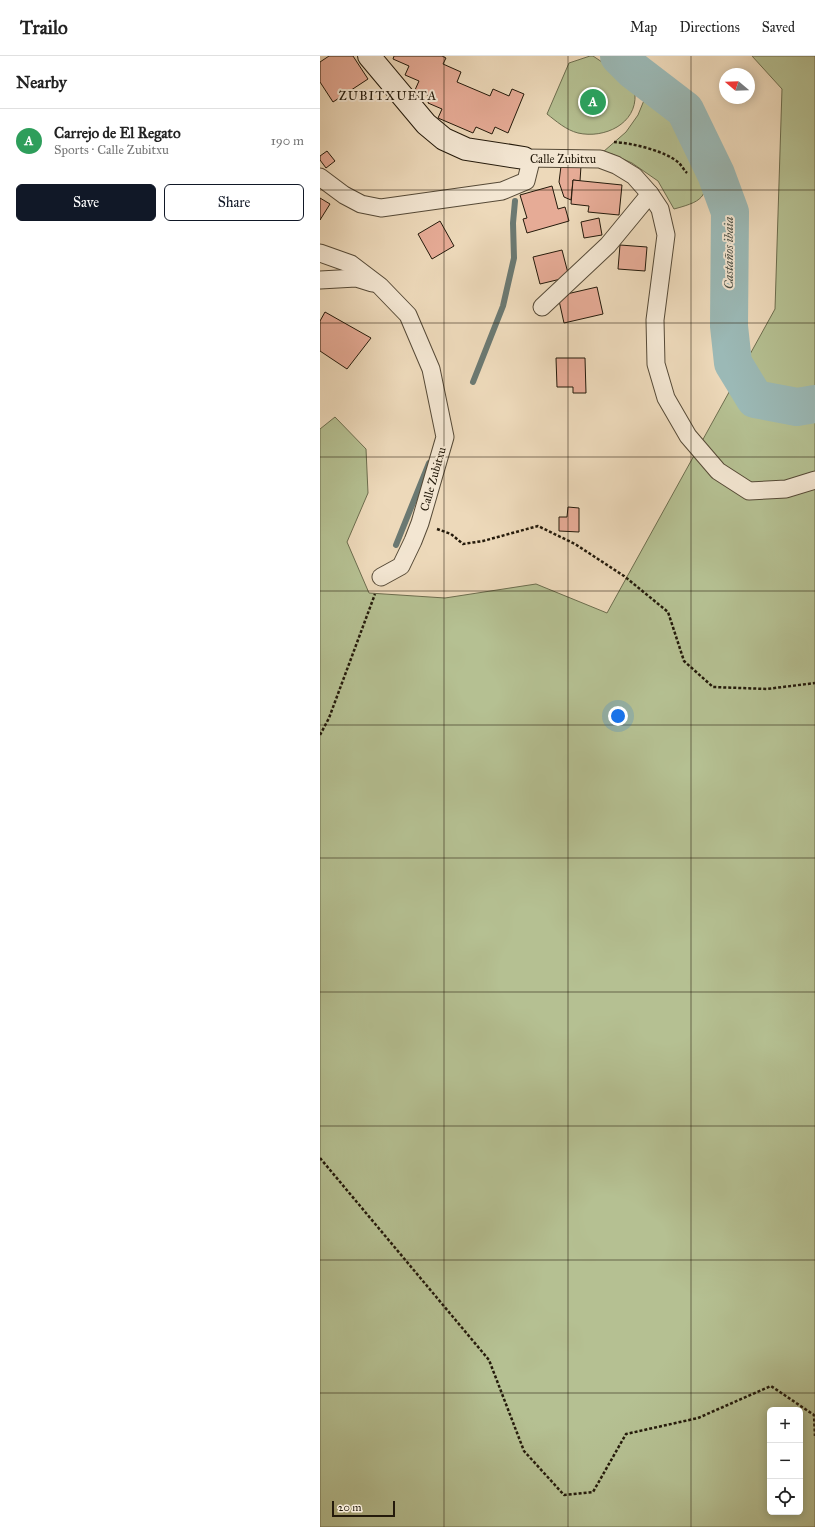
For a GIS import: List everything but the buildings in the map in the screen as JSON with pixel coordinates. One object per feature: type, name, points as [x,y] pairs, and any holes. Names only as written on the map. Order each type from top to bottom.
[{"type":"street","points":[[369,56],[426,124],[444,139],[466,150],[524,158]]},
{"type":"street","name":"Calle Zubitxu","points":[[320,177],[344,195],[361,204],[382,208],[502,191],[526,181],[530,165],[524,158]]},
{"type":"street","name":"Calle Zubitxu","points":[[524,158],[600,159],[616,165],[634,176],[650,194],[660,209],[666,234],[655,320],[656,364],[666,398],[684,430],[718,471],[749,491],[786,489],[815,480]]},
{"type":"street","points":[[542,306],[608,245],[650,194]]},
{"type":"street","name":"Calle Zubitxu","points":[[320,253],[351,264],[380,286],[408,315],[431,369],[445,437],[420,523],[401,566],[381,577]]},
{"type":"street","name":"Calle Zubitxu","points":[[320,280],[356,278],[380,286]]},
{"type":"path","points":[[420,523],[451,534],[463,544],[483,541],[538,526],[575,544],[624,576],[668,612],[684,661],[713,688],[767,689],[815,683]]},
{"type":"path","points":[[320,735],[329,718],[381,577]]},
{"type":"path","points":[[320,1158],[489,1360],[524,1451],[564,1495],[593,1492],[626,1434],[698,1418],[771,1386],[814,1415],[815,1436]]},
{"type":"green space","points":[[593,56],[632,82],[635,94],[631,114],[625,121],[617,127],[598,134],[578,133],[569,130],[547,114],[569,63]]},
{"type":"green space","points":[[752,56],[815,56],[815,1527],[320,1527],[320,429],[335,417],[366,449],[368,493],[347,542],[369,593],[445,598],[536,584],[607,613],[775,309],[782,89]]},
{"type":"green space","points":[[647,93],[676,112],[709,164],[707,183],[703,195],[693,203],[674,209],[658,181],[632,163],[612,154],[603,152],[626,132],[638,115]]},
{"type":"waterway","name":"Castaños ibaia","points":[[619,56],[634,71],[685,110],[716,174],[730,212],[729,326],[733,363],[755,399],[797,407],[815,404]]},
{"type":"waterway","points":[[473,382],[503,306],[514,258],[513,223],[515,201]]},
{"type":"waterway","points":[[396,545],[429,463]]},
{"type":"place","name":"Carrejo de El Regato","points":[[593,102]]},
{"type":"district","name":"ZUBITXUETA","points":[[388,96]]}]
